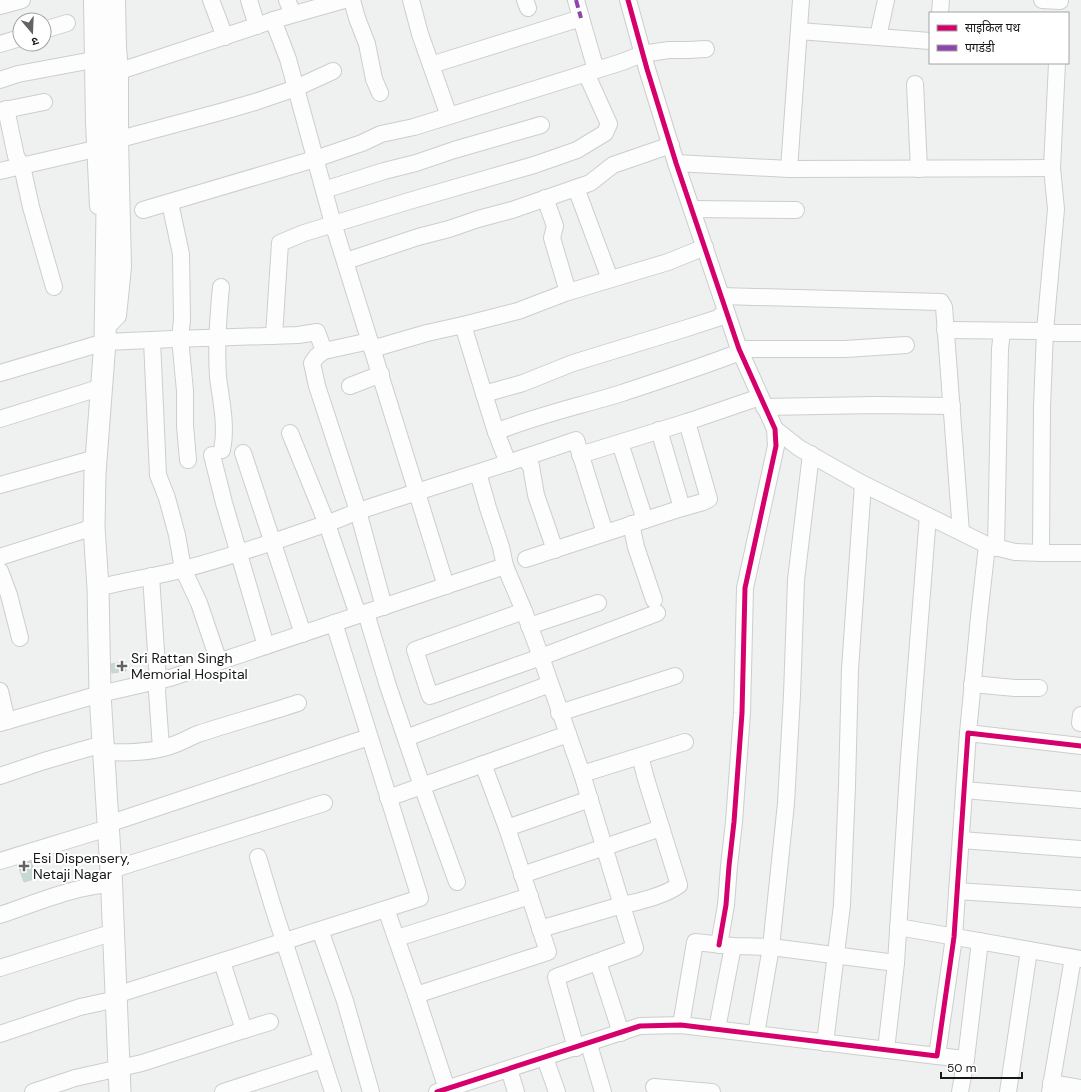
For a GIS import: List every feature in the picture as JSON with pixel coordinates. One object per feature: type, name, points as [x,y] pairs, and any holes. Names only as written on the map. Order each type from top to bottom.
[{"type":"main road","points":[[106,0],[106,66],[109,79],[106,327],[96,458],[94,527],[98,588],[100,694],[112,877],[120,1092]]},
{"type":"street","points":[[0,6],[22,0]]},
{"type":"street","points":[[92,0],[98,216],[96,289],[106,327]]},
{"type":"street","points":[[0,373],[106,327],[118,316],[123,267],[120,71],[117,0]]},
{"type":"street","points":[[211,0],[225,37]]},
{"type":"street","points":[[249,0],[258,26]]},
{"type":"street","points":[[120,71],[258,26],[273,20],[290,7],[344,0]]},
{"type":"street","points":[[352,0],[367,44],[374,79],[380,93]]},
{"type":"street","points":[[411,0],[420,34],[449,116]]},
{"type":"street","points":[[274,336],[280,243],[304,233],[409,201],[527,168],[577,150],[605,133],[609,124],[591,72],[581,18],[576,0]]},
{"type":"street","points":[[628,0],[642,54],[676,163],[739,351],[775,429],[776,446],[744,588],[742,713],[726,905],[726,945],[718,1029]]},
{"type":"street","points":[[789,169],[801,0]]},
{"type":"street","points":[[878,37],[886,0]]},
{"type":"street","points":[[940,12],[941,0]]},
{"type":"street","points":[[1042,0],[1060,5]]},
{"type":"street","points":[[431,65],[581,18]]},
{"type":"street","points":[[273,20],[288,59],[334,224],[446,586]]},
{"type":"street","points":[[52,28],[67,23]]},
{"type":"street","points":[[799,31],[929,41]]},
{"type":"street","points":[[0,44],[12,40]]},
{"type":"street","points":[[143,210],[315,159],[362,143],[381,134],[414,127],[591,72],[642,54],[669,50],[706,49]]},
{"type":"street","points":[[0,80],[18,74],[93,60]]},
{"type":"street","points":[[1040,553],[1042,407],[1045,331],[1056,209],[1052,168],[1057,64]]},
{"type":"street","points":[[120,139],[224,111],[296,88],[333,71]]},
{"type":"street","points":[[915,84],[919,169]]},
{"type":"street","points":[[44,102],[3,110],[16,156],[22,166],[31,207],[54,287]]},
{"type":"street","points":[[324,190],[384,170],[416,163],[454,150],[541,125]]},
{"type":"street","points":[[346,261],[418,237],[512,210],[576,188],[590,183],[613,165],[671,145]]},
{"type":"street","points":[[0,171],[95,149]]},
{"type":"street","points":[[676,163],[789,169],[1052,168]]},
{"type":"street","points":[[576,188],[610,279]]},
{"type":"street","points":[[546,198],[555,226],[552,238],[568,292]]},
{"type":"street","points":[[170,203],[182,254],[182,320],[180,338],[185,391],[185,426],[188,460]]},
{"type":"street","points":[[692,209],[796,210]]},
{"type":"street","points":[[384,607],[358,512],[317,386],[312,364],[317,356],[324,351],[371,345],[518,311],[568,292],[668,262],[705,247]]},
{"type":"street","points":[[221,287],[217,338],[218,377],[223,409],[224,440],[217,452],[239,553],[266,646]]},
{"type":"street","points":[[721,296],[941,302],[944,307],[961,532]]},
{"type":"street","points":[[484,394],[523,383],[573,363],[718,318],[726,312]]},
{"type":"street","points":[[462,325],[496,432],[508,463]]},
{"type":"street","points":[[106,327],[152,340],[180,338],[298,336],[317,332],[324,351]]},
{"type":"street","points":[[946,330],[1002,330],[1081,333]]},
{"type":"street","points":[[937,1056],[954,937],[972,684],[992,547],[1002,330]]},
{"type":"street","points":[[152,340],[158,475],[169,505],[183,569],[199,603],[219,662]]},
{"type":"street","points":[[496,432],[553,413],[628,391],[739,351],[845,349],[906,345]]},
{"type":"street","points":[[350,386],[381,374]]},
{"type":"street","points":[[0,420],[102,387]]},
{"type":"street","points":[[580,455],[659,430],[762,402],[952,406]]},
{"type":"street","points":[[526,559],[709,499],[687,422]]},
{"type":"street","points":[[775,429],[799,448],[863,484],[992,547],[1015,552],[1081,553]]},
{"type":"street","points":[[659,430],[682,508]]},
{"type":"street","points":[[290,433],[362,614],[457,882]]},
{"type":"street","points":[[98,588],[183,569],[239,553],[417,492],[576,440],[604,533]]},
{"type":"street","points":[[598,603],[527,619],[415,650],[430,696],[541,657],[655,607],[636,547],[638,522],[628,466],[620,443]]},
{"type":"street","points":[[244,453],[303,634]]},
{"type":"street","points":[[756,1034],[771,947],[786,803],[796,580],[811,454]]},
{"type":"street","points":[[0,485],[96,458]]},
{"type":"street","points":[[524,458],[531,466],[536,495],[555,550]]},
{"type":"street","points":[[478,473],[501,547],[505,566],[527,619],[582,774],[635,948],[556,977]]},
{"type":"street","points":[[825,1043],[842,905],[850,669],[863,484]]},
{"type":"street","points":[[886,1050],[896,963],[909,758],[928,516]]},
{"type":"street","points":[[0,557],[94,527]]},
{"type":"street","points":[[0,691],[4,722],[100,694],[170,678],[505,566]]},
{"type":"street","points":[[0,571],[10,595],[20,638]]},
{"type":"street","points":[[151,576],[158,681],[156,692],[161,748]]},
{"type":"street","points":[[0,1034],[420,898],[334,623]]},
{"type":"street","points":[[560,713],[675,676]]},
{"type":"street","points":[[406,738],[550,684]]},
{"type":"street","points":[[972,684],[1015,688],[1040,688]]},
{"type":"street","points":[[0,776],[44,761],[104,748],[124,753],[173,746],[197,734],[298,703]]},
{"type":"street","points":[[968,733],[1081,746]]},
{"type":"street","points":[[388,798],[568,734]]},
{"type":"street","points":[[0,861],[109,828],[369,737]]},
{"type":"street","points":[[582,774],[686,742]]},
{"type":"street","points":[[540,929],[631,903],[672,890],[679,885],[640,756]]},
{"type":"street","points":[[483,764],[507,828],[556,977],[581,1046]]},
{"type":"street","points":[[964,790],[1081,800]]},
{"type":"street","points":[[507,828],[590,799]]},
{"type":"street","points":[[0,915],[95,885],[112,877],[324,803]]},
{"type":"street","points":[[522,874],[605,848],[661,828]]},
{"type":"street","points":[[961,840],[1081,849]]},
{"type":"street","points":[[258,857],[333,1092]]},
{"type":"street","points":[[957,891],[1081,899]]},
{"type":"street","points":[[397,938],[530,896]]},
{"type":"street","points":[[386,909],[416,995],[442,1090],[474,1086],[509,1069],[640,1026],[682,1025],[966,1060]]},
{"type":"street","points":[[898,927],[1077,959],[1050,1087],[1081,1088]]},
{"type":"street","points":[[320,930],[345,1001],[371,1092]]},
{"type":"street","points":[[0,968],[114,932]]},
{"type":"street","points":[[960,1092],[966,1060],[980,941]]},
{"type":"street","points":[[682,1025],[695,942],[771,947],[896,963]]},
{"type":"street","points":[[1008,1092],[1029,950]]},
{"type":"street","points":[[416,995],[548,952]]},
{"type":"street","points":[[222,962],[244,1030]]},
{"type":"street","points":[[598,962],[621,1033]]},
{"type":"street","points":[[33,1092],[100,1071],[149,1061],[270,1022]]},
{"type":"street","points":[[581,1046],[590,1048],[602,1092]]},
{"type":"street","points":[[545,1058],[557,1092]]},
{"type":"street","points":[[223,1092],[322,1060]]},
{"type":"street","points":[[509,1069],[516,1092]]},
{"type":"street","points":[[654,1087],[712,1092]]},
{"type":"building","points":[[125,662],[126,671],[112,673],[111,664]]},
{"type":"building","points":[[31,861],[37,878],[24,882],[18,865]]},
{"type":"marked path","points":[[576,0],[581,18]]},
{"type":"cycle path","points":[[628,0],[647,69],[676,163],[739,349],[775,429],[776,446],[745,588],[742,713],[726,905],[719,945]]},
{"type":"cycle path","points":[[437,1092],[640,1026],[681,1025],[937,1056],[954,937],[968,733],[1081,746]]},
{"type":"place","name":"Sri Rattan Singh Memorial Hospital","points":[[122,666]]},
{"type":"place","name":"Esi Dispensery, Netaji Nagar","points":[[24,866]]}]
